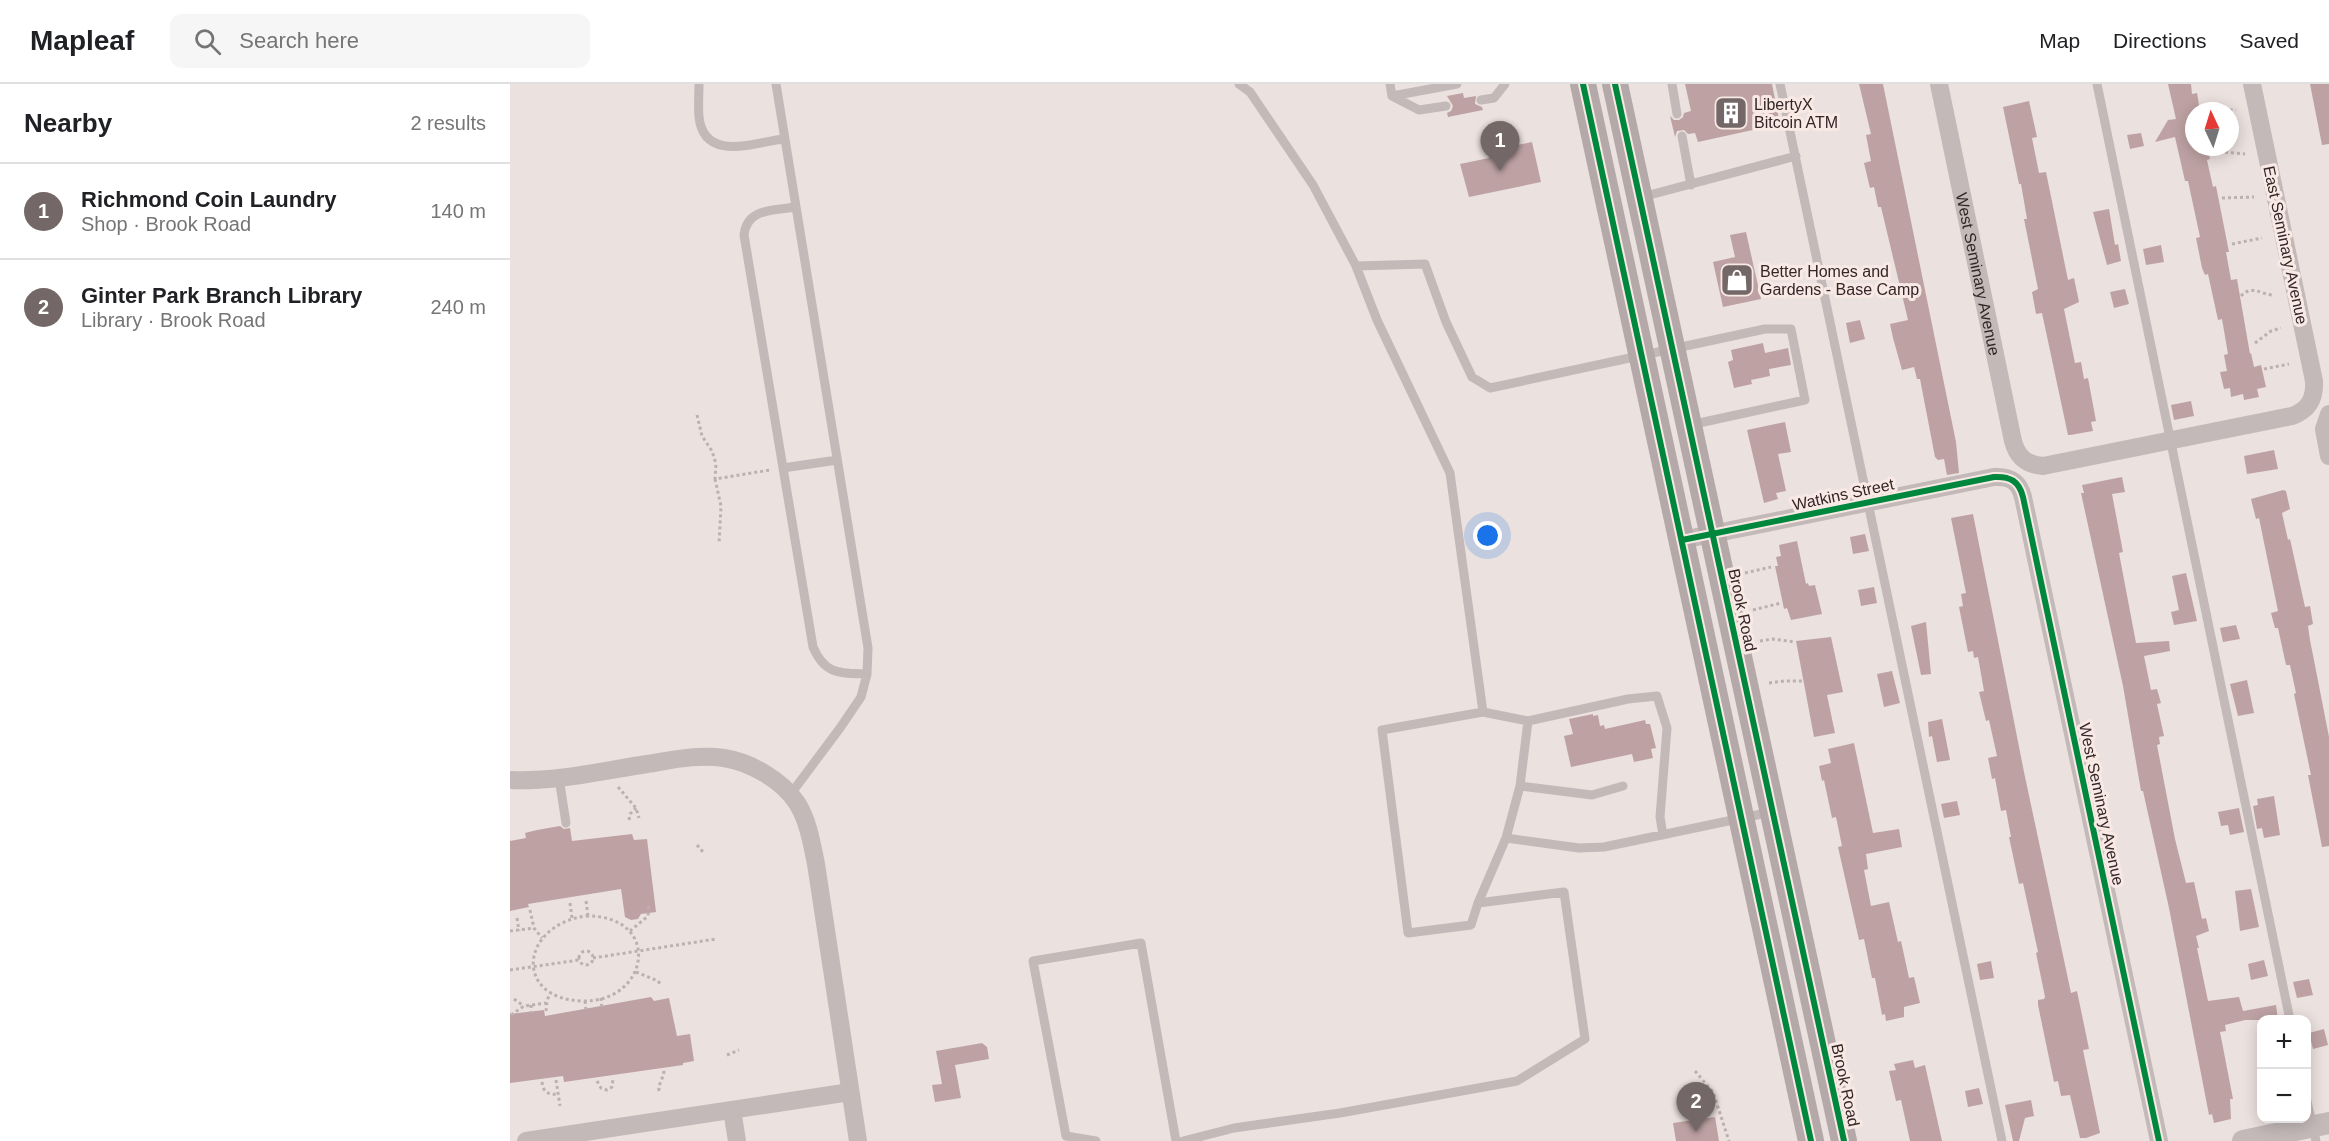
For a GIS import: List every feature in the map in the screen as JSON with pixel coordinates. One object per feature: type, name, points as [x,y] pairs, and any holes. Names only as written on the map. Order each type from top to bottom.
[{"type":"main road","points":[[1583,84],[1811,1141]]},
{"type":"main road","name":"Brook Road","points":[[1615,84],[1844,1141]]},
{"type":"street","name":"West Seminary Avenue","points":[[1940,84],[2013,441],[2019,456],[2024,461],[2037,466],[2049,466],[2170,441]]},
{"type":"street","name":"East Seminary Avenue","points":[[2170,441],[2292,417],[2304,410],[2313,398],[2314,381],[2252,84]]},
{"type":"street","points":[[2329,414],[2324,429],[2329,456]]},
{"type":"street","name":"West Seminary Avenue","points":[[2009,477],[2018,484],[2023,497],[2159,1141]]},
{"type":"street","name":"Watkins Street","points":[[1682,540],[1985,478],[2009,477]]},
{"type":"street","points":[[510,780],[559,778],[689,758],[717,757],[751,766],[790,795],[797,803],[804,820],[816,864],[858,1141]]},
{"type":"street","points":[[526,1141],[850,1092]]},
{"type":"street","points":[[732,1110],[737,1141]]},
{"type":"street","points":[[2243,1141],[2319,1130]]},
{"type":"lane","points":[[699,84],[699,117],[702,128],[708,139],[717,145],[728,147],[783,139]]},
{"type":"lane","points":[[776,84],[783,139],[867,634],[867,674],[861,697],[790,795]]},
{"type":"lane","points":[[1239,84],[1250,92],[1313,185],[1356,266],[1377,320],[1450,473],[1483,712]]},
{"type":"lane","points":[[1390,84],[1392,96]]},
{"type":"lane","points":[[1392,96],[1457,84]]},
{"type":"lane","points":[[1480,100],[1494,98],[1504,84]]},
{"type":"lane","points":[[1672,84],[1677,114]]},
{"type":"lane","points":[[1780,84],[1870,503],[2002,1141]]},
{"type":"lane","points":[[2097,84],[2289,1015]]},
{"type":"lane","points":[[1392,96],[1419,110],[1446,106]]},
{"type":"lane","points":[[1682,136],[1691,185]]},
{"type":"lane","points":[[1641,197],[1796,156]]},
{"type":"lane","points":[[795,207],[756,214],[748,219],[744,236],[813,647],[817,657],[825,666],[837,672],[867,674]]},
{"type":"lane","points":[[1356,266],[1425,264],[1446,322],[1472,377],[1490,388],[1765,329],[1791,329],[1805,400],[1690,425]]},
{"type":"lane","points":[[783,468],[837,460]]},
{"type":"lane","points":[[1528,721],[1520,786],[1506,838],[1471,925],[1408,933],[1382,730],[1483,712],[1528,721],[1628,699],[1657,696],[1667,728],[1660,817],[1663,836]]},
{"type":"lane","points":[[559,778],[566,823]]},
{"type":"lane","points":[[1520,786],[1592,795],[1623,786]]},
{"type":"lane","points":[[1506,838],[1579,848],[1604,847],[1773,811]]},
{"type":"lane","points":[[1183,1141],[1234,1128],[1340,1113],[1517,1081],[1585,1039],[1564,892],[1478,903]]},
{"type":"lane","points":[[1096,1141],[1066,1136],[1033,961],[1141,943],[1176,1141]]},
{"type":"lane","points":[[2311,1107],[2319,1130]]},
{"type":"path","points":[[2239,154],[2245,154]]},
{"type":"path","points":[[2222,198],[2254,197]]},
{"type":"path","points":[[2232,244],[2262,238]]},
{"type":"path","points":[[2241,296],[2246,291],[2252,290],[2274,295]]},
{"type":"path","points":[[2255,343],[2271,331],[2281,328]]},
{"type":"path","points":[[2264,369],[2289,364]]},
{"type":"path","points":[[697,415],[702,436],[712,451],[716,464],[715,479],[721,506],[718,544]]},
{"type":"path","points":[[715,479],[783,468]]},
{"type":"path","points":[[1745,573],[1771,567]]},
{"type":"path","points":[[1753,609],[1781,603]]},
{"type":"path","points":[[1760,642],[1773,639],[1795,642]]},
{"type":"path","points":[[1768,683],[1804,681]]},
{"type":"path","points":[[617,786],[636,808],[639,818]]},
{"type":"path","points":[[629,820],[630,814],[636,808]]},
{"type":"path","points":[[697,845],[703,852]]},
{"type":"path","points":[[586,901],[588,916]]},
{"type":"path","points":[[570,903],[572,918]]},
{"type":"path","points":[[630,931],[648,916],[649,904]]},
{"type":"path","points":[[530,910],[534,927],[542,938]]},
{"type":"path","points":[[605,917],[630,931],[636,939],[639,963],[636,972],[619,990],[601,998],[585,1001],[570,1000],[551,992],[540,982],[533,967],[535,950],[552,928],[572,918],[605,917]]},
{"type":"path","points":[[517,918],[519,931]]},
{"type":"path","points":[[510,936],[511,931],[534,927]]},
{"type":"path","points":[[593,958],[716,939]]},
{"type":"path","points":[[579,960],[580,955],[585,952],[590,952],[593,958]]},
{"type":"path","points":[[579,960],[582,964],[589,965],[593,958]]},
{"type":"path","points":[[510,970],[579,960]]},
{"type":"path","points":[[636,972],[656,980],[661,985]]},
{"type":"path","points":[[546,1011],[551,992]]},
{"type":"path","points":[[601,998],[602,1010]]},
{"type":"path","points":[[514,999],[524,1006]]},
{"type":"path","points":[[585,1001],[586,1012]]},
{"type":"path","points":[[511,1015],[524,1006],[546,1004]]},
{"type":"path","points":[[531,1005],[531,1013]]},
{"type":"path","points":[[727,1055],[739,1050]]},
{"type":"path","points":[[659,1091],[659,1082],[664,1075],[664,1070]]},
{"type":"path","points":[[1695,1071],[1713,1092],[1729,1141]]},
{"type":"path","points":[[597,1081],[601,1088],[607,1090],[612,1087],[613,1079]]},
{"type":"path","points":[[556,1080],[560,1106]]},
{"type":"path","points":[[542,1082],[547,1093],[559,1094]]},
{"type":"building","name":"LibertyX Bitcoin ATM","points":[[1685,84],[1772,84],[1780,124],[1698,142],[1695,133],[1688,134],[1684,130],[1677,131],[1675,137],[1670,116],[1674,120],[1679,120],[1684,113],[1691,111]]},
{"type":"building","points":[[1859,84],[1883,84],[1956,442],[1959,473],[1947,475],[1944,459],[1938,460],[1935,457],[1920,379],[1917,379],[1914,367],[1902,370],[1893,338],[1890,324],[1908,320],[1881,207],[1878,207],[1874,187],[1870,188],[1864,163],[1871,161],[1866,135],[1871,134]]},
{"type":"building","points":[[2168,84],[2191,84],[2192,94],[2197,93],[2198,102],[2185,102],[2185,156],[2209,156],[2210,159],[2207,160],[2213,187],[2216,186],[2229,252],[2226,252],[2231,280],[2237,279],[2250,354],[2254,367],[2261,365],[2266,387],[2257,389],[2259,397],[2244,400],[2243,394],[2231,397],[2230,388],[2224,389],[2220,372],[2227,371],[2224,355],[2228,354],[2222,319],[2218,320],[2208,274],[2205,275],[2202,268],[2196,238],[2200,237],[2188,181],[2185,181],[2175,137],[2155,142],[2168,120],[2176,119]]},
{"type":"building","points":[[2310,84],[2329,84],[2329,144],[2322,145]]},
{"type":"building","points":[[1463,93],[1464,98],[1476,96],[1475,104],[1483,110],[1448,117],[1447,113],[1453,106],[1447,96]]},
{"type":"building","points":[[2029,101],[2037,137],[2032,138],[2039,173],[2046,172],[2068,280],[2074,278],[2079,302],[2064,309],[2075,363],[2081,362],[2084,379],[2088,378],[2096,421],[2091,422],[2093,431],[2070,435],[2068,435],[2042,313],[2036,314],[2032,292],[2038,289],[2024,219],[2027,219],[2003,107]]},
{"type":"building","points":[[2141,133],[2144,146],[2130,149],[2127,135]]},
{"type":"building","points":[[1532,142],[1541,182],[1469,197],[1460,164],[1489,158],[1488,151]]},
{"type":"building","points":[[2109,209],[2115,245],[2118,244],[2121,261],[2107,265],[2093,212]]},
{"type":"building","name":"Better Homes and Gardens - Base Camp","points":[[1746,232],[1761,299],[1723,307],[1713,262],[1735,257],[1730,235]]},
{"type":"building","points":[[2161,245],[2164,262],[2146,265],[2143,249]]},
{"type":"building","points":[[2125,289],[2129,304],[2114,308],[2110,292]]},
{"type":"building","points":[[1860,320],[1865,339],[1850,343],[1846,323]]},
{"type":"building","points":[[1763,343],[1765,353],[1788,348],[1791,365],[1769,369],[1770,376],[1751,380],[1752,384],[1734,388],[1728,362],[1733,360],[1731,350]]},
{"type":"building","points":[[2191,401],[2194,416],[2174,420],[2171,405]]},
{"type":"building","points":[[1785,422],[1791,452],[1778,454],[1786,491],[1776,493],[1778,499],[1764,503],[1747,430]]},
{"type":"building","points":[[2274,450],[2278,469],[2247,474],[2244,456]]},
{"type":"building","points":[[2122,477],[2125,492],[2112,494],[2123,552],[2119,553],[2136,643],[2169,641],[2170,651],[2144,656],[2151,690],[2157,689],[2161,703],[2157,704],[2164,736],[2159,737],[2160,744],[2157,745],[2175,839],[2186,883],[2194,882],[2202,919],[2206,918],[2209,931],[2196,936],[2208,1001],[2239,997],[2243,1011],[2276,1005],[2277,1015],[2257,1015],[2257,1020],[2245,1020],[2225,1025],[2226,1031],[2220,1032],[2233,1099],[2230,1099],[2231,1119],[2214,1123],[2212,1114],[2209,1115],[2169,908],[2143,791],[2141,791],[2123,686],[2081,493],[2084,493],[2082,485]]},
{"type":"building","points":[[2286,491],[2290,509],[2282,513],[2288,540],[2290,539],[2305,607],[2310,606],[2313,624],[2308,626],[2310,640],[2329,737],[2329,846],[2322,847],[2308,775],[2311,775],[2294,694],[2296,693],[2290,665],[2286,665],[2278,628],[2275,628],[2271,613],[2278,611],[2259,518],[2256,519],[2251,499]]},
{"type":"building","points":[[1973,514],[2071,993],[2077,991],[2089,1049],[2083,1050],[2100,1133],[2086,1138],[2080,1138],[2070,1095],[2061,1096],[2058,1081],[2054,1082],[2038,1005],[2038,1000],[2045,997],[2036,953],[2038,952],[2023,883],[2019,884],[2006,810],[2001,811],[1995,778],[1992,779],[1988,758],[1997,756],[1989,720],[1986,721],[1979,692],[1984,691],[1978,657],[1974,658],[1973,651],[1968,652],[1959,607],[1963,606],[1961,594],[1966,593],[1951,518]]},
{"type":"building","points":[[1865,534],[1869,551],[1853,554],[1850,537]]},
{"type":"building","points":[[1797,541],[1806,584],[1815,585],[1822,614],[1791,620],[1787,608],[1784,609],[1775,566],[1778,566],[1776,557],[1781,556],[1779,545]]},
{"type":"building","points":[[2186,573],[2197,621],[2174,625],[2171,612],[2179,610],[2172,576]]},
{"type":"building","points":[[1874,587],[1877,603],[1861,606],[1858,590]]},
{"type":"building","points":[[1926,622],[1931,674],[1921,675],[1911,626]]},
{"type":"building","points":[[2236,625],[2240,639],[2223,642],[2220,628]]},
{"type":"building","points":[[1831,637],[1843,692],[1827,695],[1835,733],[1814,737],[1796,641]]},
{"type":"building","points":[[1892,671],[1900,703],[1884,707],[1877,674]]},
{"type":"building","points":[[2247,680],[2254,713],[2238,716],[2230,684]]},
{"type":"building","points":[[1593,714],[1593,716],[1598,715],[1600,726],[1604,725],[1605,729],[1645,720],[1646,724],[1650,724],[1656,748],[1651,749],[1653,758],[1634,762],[1632,754],[1571,767],[1564,736],[1573,734],[1569,719]]},
{"type":"building","points":[[1942,719],[1950,760],[1937,762],[1932,736],[1929,737],[1928,722]]},
{"type":"building","points":[[1854,743],[1873,833],[1899,829],[1902,847],[1866,854],[1868,869],[1864,870],[1871,906],[1889,902],[1909,978],[1914,977],[1920,1003],[1904,1007],[1904,1017],[1886,1021],[1885,1014],[1882,1015],[1875,978],[1872,978],[1864,939],[1859,940],[1838,847],[1842,846],[1836,817],[1832,818],[1819,766],[1831,763],[1828,749]]},
{"type":"building","points":[[2274,796],[2280,835],[2264,838],[2262,828],[2257,829],[2253,806],[2258,805],[2257,799]]},
{"type":"building","points":[[1957,801],[1960,815],[1944,818],[1941,804]]},
{"type":"building","points":[[2239,808],[2244,832],[2230,835],[2228,825],[2221,826],[2218,812]]},
{"type":"building","points":[[560,826],[564,829],[570,828],[572,841],[632,834],[634,840],[647,839],[656,912],[641,914],[638,919],[631,920],[625,917],[621,889],[528,904],[529,907],[510,911],[510,841],[526,838],[525,833]]},
{"type":"building","points":[[2251,889],[2259,927],[2240,931],[2235,891]]},
{"type":"building","points":[[2264,960],[2268,976],[2251,980],[2248,964]]},
{"type":"building","points":[[1991,961],[1994,978],[1980,980],[1977,964]]},
{"type":"building","points":[[2309,979],[2313,995],[2297,998],[2293,982]]},
{"type":"building","points":[[651,997],[654,1001],[669,998],[677,1036],[690,1034],[694,1061],[683,1063],[683,1065],[564,1082],[563,1076],[510,1083],[510,1014],[544,1010],[545,1016]]},
{"type":"building","points":[[2324,1029],[2328,1045],[2313,1049],[2311,1032]]},
{"type":"building","points":[[982,1043],[987,1047],[989,1059],[955,1065],[961,1098],[935,1102],[932,1085],[942,1084],[936,1051]]},
{"type":"building","points":[[1913,1060],[1915,1068],[1925,1065],[1942,1141],[1910,1141],[1901,1100],[1896,1101],[1889,1071],[1896,1070],[1894,1064]]},
{"type":"building","points":[[1979,1088],[1983,1104],[1968,1107],[1965,1091]]},
{"type":"building","points":[[2031,1100],[2034,1116],[2025,1118],[2019,1141],[2013,1141],[2005,1105]]},
{"type":"building","points":[[1715,1117],[1719,1141],[1676,1141],[1673,1123]]},
{"type":"cycle path","points":[[1583,84],[1811,1141]]},
{"type":"cycle path","points":[[1615,84],[1844,1141]]},
{"type":"cycle path","points":[[1682,540],[1994,477],[2005,477],[2016,483],[2023,497],[2159,1141]]},
{"type":"place","name":"LibertyX Bitcoin ATM","points":[[1731,113]]},
{"type":"place","name":"Richmond Coin Laundry","points":[[1500,171]]},
{"type":"place","name":"Better Homes and Gardens - Base Camp","points":[[1737,280]]},
{"type":"place","name":"Ginter Park Branch Library","points":[[1696,1132]]}]
